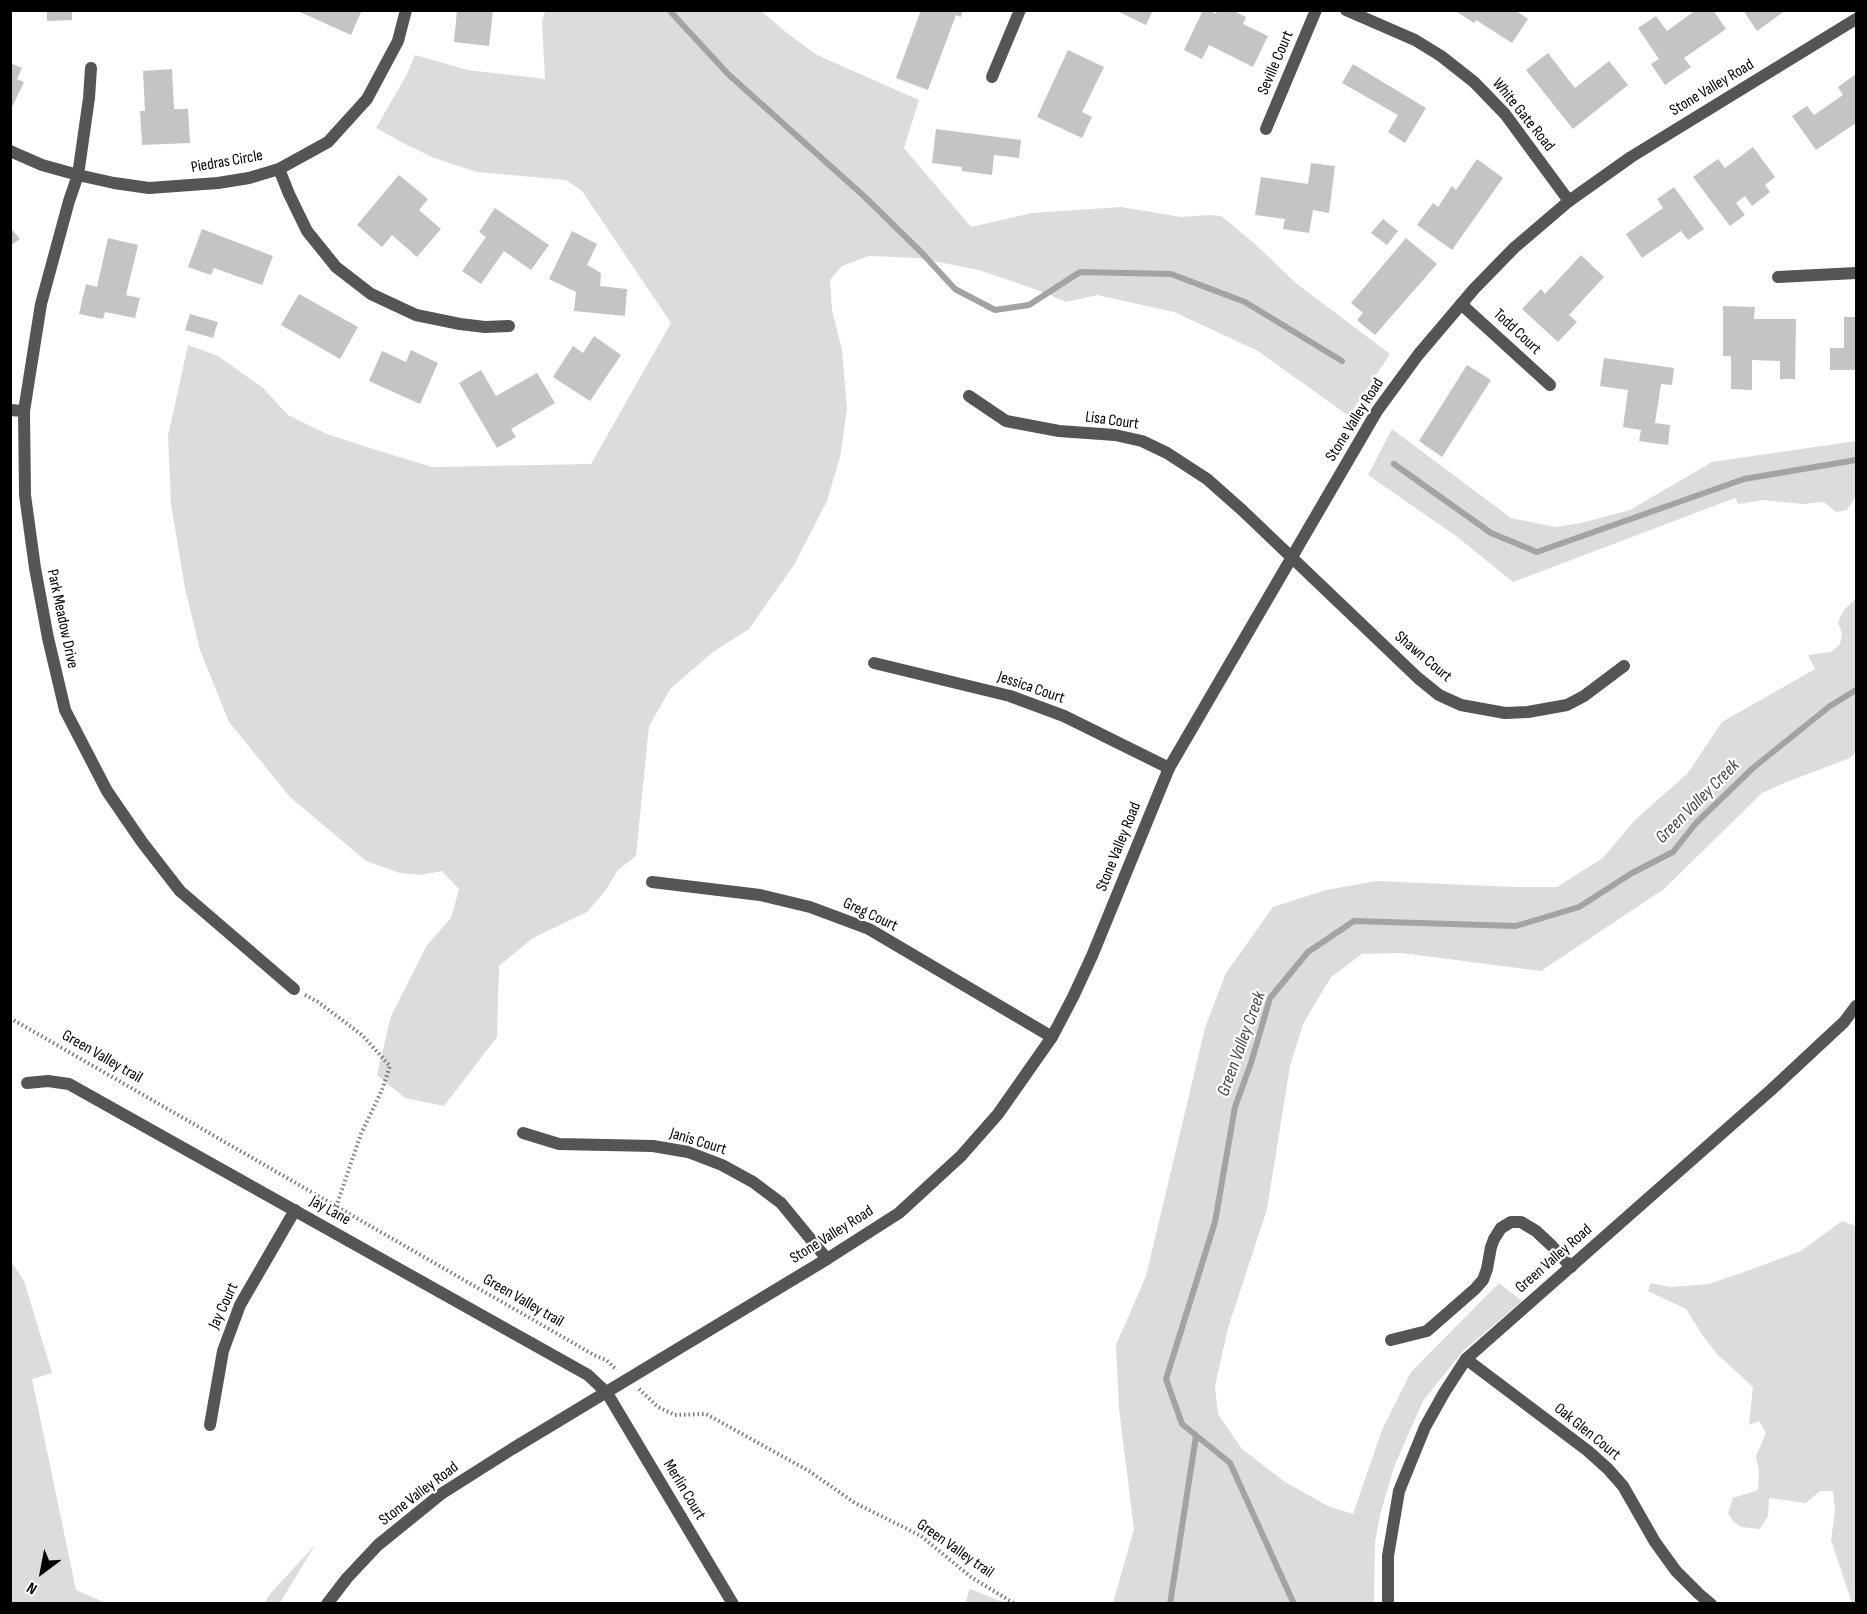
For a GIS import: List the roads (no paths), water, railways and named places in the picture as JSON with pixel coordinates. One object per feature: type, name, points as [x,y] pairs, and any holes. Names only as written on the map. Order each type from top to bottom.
[{"type":"street","name":"Piedras Circle","points":[[10,151],[42,165],[78,175],[148,188],[218,183],[249,178],[279,169],[328,142],[367,99],[398,41],[406,10]]},
{"type":"street","points":[[992,77],[1020,10]]},
{"type":"street","name":"Seville Court","points":[[1266,129],[1316,10]]},
{"type":"street","name":"White Gate Road","points":[[1346,10],[1415,40],[1441,56],[1474,82],[1505,114],[1569,201]]},
{"type":"street","name":"Stone Valley Road","points":[[327,1604],[346,1578],[378,1545],[441,1494],[899,1213],[961,1156],[998,1114],[1052,1037],[1092,956],[1168,768],[1290,556],[1377,411],[1418,355],[1461,304],[1514,249],[1569,201],[1631,157],[1857,19]]},
{"type":"street","name":"Park Meadow Drive","points":[[91,68],[78,175],[41,304],[24,411],[26,506],[48,638],[65,710],[107,791],[142,842],[180,891],[294,989]]},
{"type":"street","points":[[279,169],[307,231],[336,267],[371,294],[416,315],[485,327],[509,326]]},
{"type":"street","points":[[1778,277],[1857,273]]},
{"type":"street","name":"Todd Court","points":[[1461,304],[1550,385]]},
{"type":"street","name":"Lisa Court","points":[[969,396],[1006,421],[1059,431],[1115,435],[1142,441],[1167,453],[1207,479],[1290,556]]},
{"type":"street","points":[[10,410],[24,411]]},
{"type":"street","name":"Shawn Court","points":[[1290,556],[1418,678],[1439,694],[1461,705],[1505,713],[1528,712],[1568,705],[1624,666]]},
{"type":"street","name":"Jessica Court","points":[[874,663],[1010,696],[1064,716],[1168,768]]},
{"type":"street","name":"Greg Court","points":[[652,882],[760,895],[810,907],[868,929],[1052,1037]]},
{"type":"street","name":"Green Valley Road","points":[[1388,1604],[1388,1556],[1400,1491],[1425,1427],[1466,1359],[1771,1090],[1844,1022],[1857,1006]]},
{"type":"street","name":"Jay Lane","points":[[27,1083],[48,1081],[69,1084],[588,1375],[608,1393]]},
{"type":"street","name":"Janis Court","points":[[523,1133],[559,1144],[653,1146],[688,1152],[722,1165],[753,1182],[780,1203],[826,1259]]},
{"type":"street","name":"Jay Court","points":[[210,1425],[223,1351],[240,1305],[295,1210]]},
{"type":"street","points":[[1391,1340],[1427,1330],[1475,1289],[1483,1280],[1494,1239],[1501,1228],[1511,1222],[1521,1222],[1536,1232],[1571,1267]]},
{"type":"street","name":"Oak Glen Court","points":[[1466,1359],[1588,1451],[1608,1469],[1623,1486],[1655,1542],[1676,1571],[1711,1604]]},
{"type":"street","name":"Merlin Court","points":[[608,1393],[733,1604]]},
{"type":"waterway","points":[[669,10],[728,74],[866,198],[955,289],[995,310],[1029,305],[1080,272],[1171,274],[1245,302],[1342,361]]},
{"type":"waterway","points":[[1394,464],[1491,533],[1537,552],[1744,479],[1856,460]]},
{"type":"waterway","name":"Green Valley Creek","points":[[1294,1604],[1230,1463],[1182,1424],[1166,1379],[1215,1222],[1235,1107],[1270,998],[1308,952],[1354,921],[1516,926],[1579,907],[1632,873],[1673,852],[1696,823],[1753,768],[1830,706],[1856,690]]},
{"type":"waterway","points":[[1170,1604],[1196,1436]]}]
